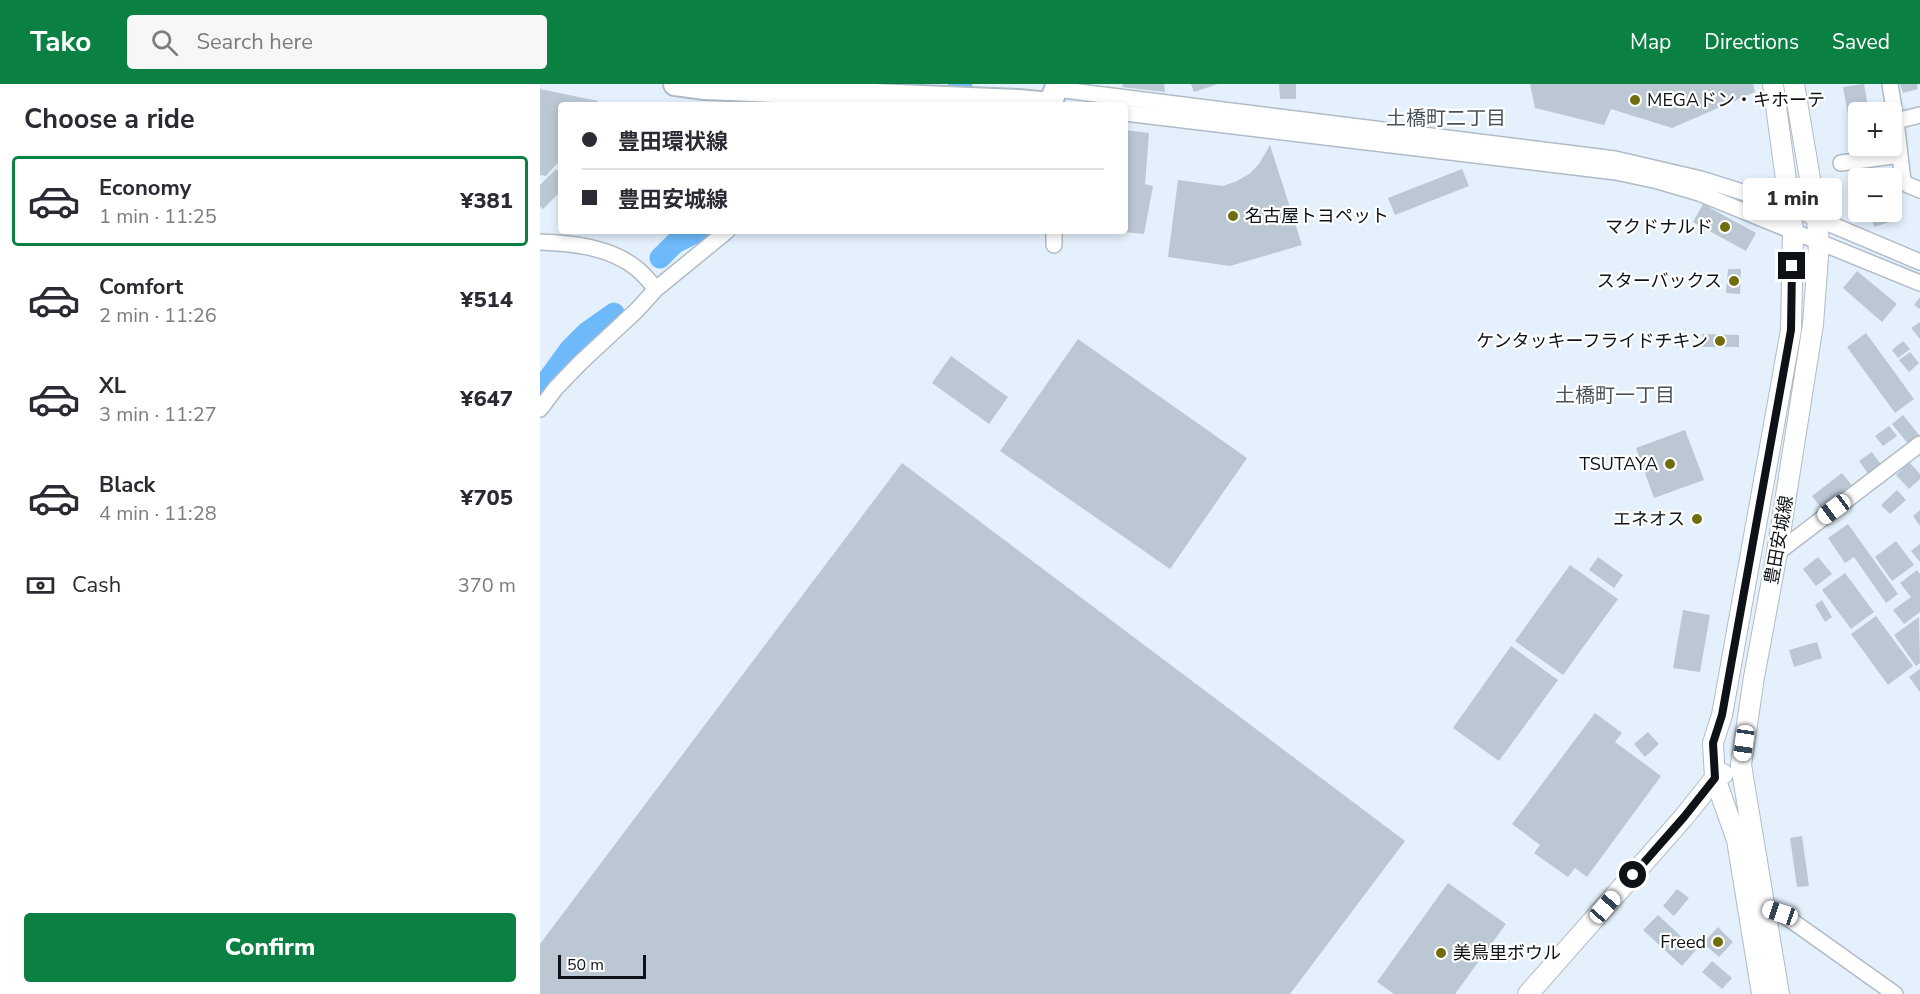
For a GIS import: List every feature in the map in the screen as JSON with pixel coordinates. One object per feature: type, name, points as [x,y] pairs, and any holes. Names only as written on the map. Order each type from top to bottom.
[{"type":"highway","points":[[675,84],[794,94],[926,97],[1007,102]]},
{"type":"highway","points":[[999,84],[1056,95]]},
{"type":"highway","points":[[1024,102],[1056,95]]},
{"type":"main road","name":"豊田安城線","points":[[1762,994],[1737,840],[1715,778],[1713,743],[1722,715],[1791,330],[1793,231],[1773,84]]},
{"type":"main road","name":"豊田安城線","points":[[1779,994],[1741,765],[1813,324],[1819,243],[1794,84]]},
{"type":"main road","points":[[1528,994],[1684,817],[1715,778],[1741,765]]},
{"type":"street","points":[[1890,84],[1893,102]]},
{"type":"street","points":[[1056,95],[1117,102]]},
{"type":"street","points":[[1128,103],[1615,159],[1701,179],[1790,207],[1920,262]]},
{"type":"street","points":[[1128,113],[1616,172],[1658,181],[1699,194],[1920,283]]},
{"type":"street","points":[[1902,120],[1920,115]]},
{"type":"street","points":[[1841,163],[1893,156]]},
{"type":"street","points":[[1900,156],[1903,181],[1920,190]]},
{"type":"street","points":[[540,409],[555,389],[580,363],[656,289],[724,234]]},
{"type":"street","points":[[540,242],[596,248],[636,268],[656,289]]},
{"type":"street","points":[[1777,553],[1920,444]]},
{"type":"street","points":[[1764,907],[1780,913],[1895,994]]},
{"type":"building","points":[[1123,84],[1164,84],[1165,92],[1122,87]]},
{"type":"building","points":[[1191,84],[1218,84],[1194,92]]},
{"type":"building","points":[[1279,84],[1296,84],[1296,99],[1280,99]]},
{"type":"building","name":"MEGAドン・キホーテ","points":[[1530,84],[1753,84],[1755,92],[1672,128],[1611,109],[1604,125],[1535,108]]},
{"type":"building","points":[[1864,84],[1867,102],[1848,102],[1848,114],[1843,87]]},
{"type":"building","points":[[1900,84],[1917,84],[1918,89],[1903,93]]},
{"type":"building","points":[[540,89],[598,101],[558,102],[558,162],[546,176],[540,175]]},
{"type":"building","points":[[1128,130],[1149,133],[1145,184],[1153,186],[1144,234],[1128,232]]},
{"type":"building","name":"名古屋トヨペット","points":[[1270,145],[1302,245],[1230,266],[1168,257],[1178,180],[1223,186],[1237,181],[1259,164]]},
{"type":"building","points":[[556,169],[558,171],[558,194],[543,209],[540,206],[540,185]]},
{"type":"building","points":[[1462,169],[1469,186],[1395,215],[1388,198]]},
{"type":"building","name":"マクドナルド","points":[[1703,204],[1756,233],[1746,251],[1693,222]]},
{"type":"building","points":[[1873,222],[1890,222],[1874,227]]},
{"type":"building","name":"スターバックス","points":[[1728,269],[1741,269],[1740,294],[1726,293]]},
{"type":"building","points":[[1857,271],[1897,304],[1882,322],[1843,288]]},
{"type":"building","points":[[1920,297],[1920,309],[1914,305]]},
{"type":"building","points":[[1920,322],[1920,339],[1911,328]]},
{"type":"building","points":[[1866,333],[1914,399],[1895,413],[1847,347]]},
{"type":"building","name":"ケンタッキーフライドチキン","points":[[1702,334],[1739,335],[1739,347],[1702,347]]},
{"type":"building","points":[[1078,339],[1247,458],[1170,569],[1000,451]]},
{"type":"building","points":[[1903,341],[1910,349],[1898,358],[1892,350]]},
{"type":"building","points":[[1910,352],[1919,363],[1909,372],[1899,360]]},
{"type":"building","points":[[951,356],[1008,397],[989,424],[932,383]]},
{"type":"building","points":[[1903,415],[1920,436],[1920,439],[1910,446],[1892,424]]},
{"type":"building","points":[[1889,426],[1897,436],[1883,446],[1875,436]]},
{"type":"building","name":"TSUTAYA","points":[[1685,430],[1704,480],[1654,498],[1636,448]]},
{"type":"building","points":[[1872,452],[1882,466],[1869,475],[1859,461]]},
{"type":"building","points":[[1909,462],[1920,474],[1920,479],[1909,489],[1896,475]]},
{"type":"building","points":[[902,463],[1405,841],[1290,994],[540,994],[540,944]]},
{"type":"building","points":[[1842,473],[1854,488],[1824,512],[1812,496]]},
{"type":"building","points":[[1897,490],[1906,500],[1890,514],[1881,505]]},
{"type":"building","points":[[1920,510],[1920,526],[1913,516]]},
{"type":"building","points":[[1848,524],[1898,594],[1886,603],[1854,557],[1845,563],[1828,538]]},
{"type":"building","points":[[1896,541],[1914,565],[1892,581],[1875,557]]},
{"type":"building","points":[[1920,544],[1920,562],[1911,551]]},
{"type":"building","points":[[1598,557],[1623,575],[1614,588],[1589,570]]},
{"type":"building","points":[[1818,557],[1832,574],[1816,586],[1803,569]]},
{"type":"building","points":[[1570,565],[1618,599],[1563,675],[1515,641]]},
{"type":"building","points":[[1917,570],[1920,574],[1920,612],[1904,624],[1893,610],[1911,597],[1900,583]]},
{"type":"building","points":[[1845,573],[1874,612],[1851,629],[1822,590]]},
{"type":"building","points":[[1822,600],[1832,617],[1825,622],[1815,605]]},
{"type":"building","points":[[1683,610],[1710,615],[1700,672],[1673,668]]},
{"type":"building","points":[[1876,616],[1913,666],[1888,685],[1851,634]]},
{"type":"building","points":[[1919,617],[1920,663],[1916,666],[1894,635]]},
{"type":"building","points":[[1817,642],[1822,658],[1794,667],[1789,650]]},
{"type":"building","points":[[1511,646],[1558,680],[1499,761],[1453,728]]},
{"type":"building","points":[[1920,669],[1920,692],[1909,677]]},
{"type":"building","points":[[1595,713],[1622,733],[1615,742],[1661,776],[1587,877],[1575,868],[1568,877],[1534,853],[1540,845],[1512,824]]},
{"type":"building","points":[[1648,732],[1659,744],[1645,757],[1634,744]]},
{"type":"building","points":[[1802,836],[1809,886],[1797,887],[1790,838]]},
{"type":"building","name":"美鳥里ボウル","points":[[1448,883],[1506,924],[1455,994],[1394,994],[1377,982]]},
{"type":"building","points":[[1677,889],[1689,898],[1674,916],[1663,906]]},
{"type":"building","points":[[1658,915],[1696,950],[1682,966],[1643,930]]},
{"type":"building","name":"Freed","points":[[1718,927],[1733,942],[1719,957],[1703,943]]},
{"type":"building","points":[[1712,961],[1732,978],[1722,989],[1702,972]]},
{"type":"waterway","points":[[947,102],[962,84]]},
{"type":"waterway","points":[[660,258],[675,243],[693,234]]},
{"type":"waterway","points":[[540,390],[570,349],[587,332],[614,313]]},
{"type":"place","name":"MEGAドン・キホーテ","points":[[1635,100]]},
{"type":"place","name":"名古屋トヨペット","points":[[1233,216]]},
{"type":"place","name":"マクドナルド","points":[[1725,227]]},
{"type":"place","name":"スターバックス","points":[[1734,281]]},
{"type":"place","name":"ケンタッキーフライドチキン","points":[[1720,341]]},
{"type":"place","name":"TSUTAYA","points":[[1670,464]]},
{"type":"place","name":"エネオス","points":[[1697,519]]},
{"type":"place","name":"Freed","points":[[1718,942]]},
{"type":"place","name":"美鳥里ボウル","points":[[1441,953]]},
{"type":"district","name":"土橋町二丁目","points":[[1446,118]]},
{"type":"district","name":"土橋町一丁目","points":[[1615,395]]},
{"type":"route","points":[[1633,875],[1715,778],[1713,743],[1722,715],[1791,330],[1792,266]]}]
